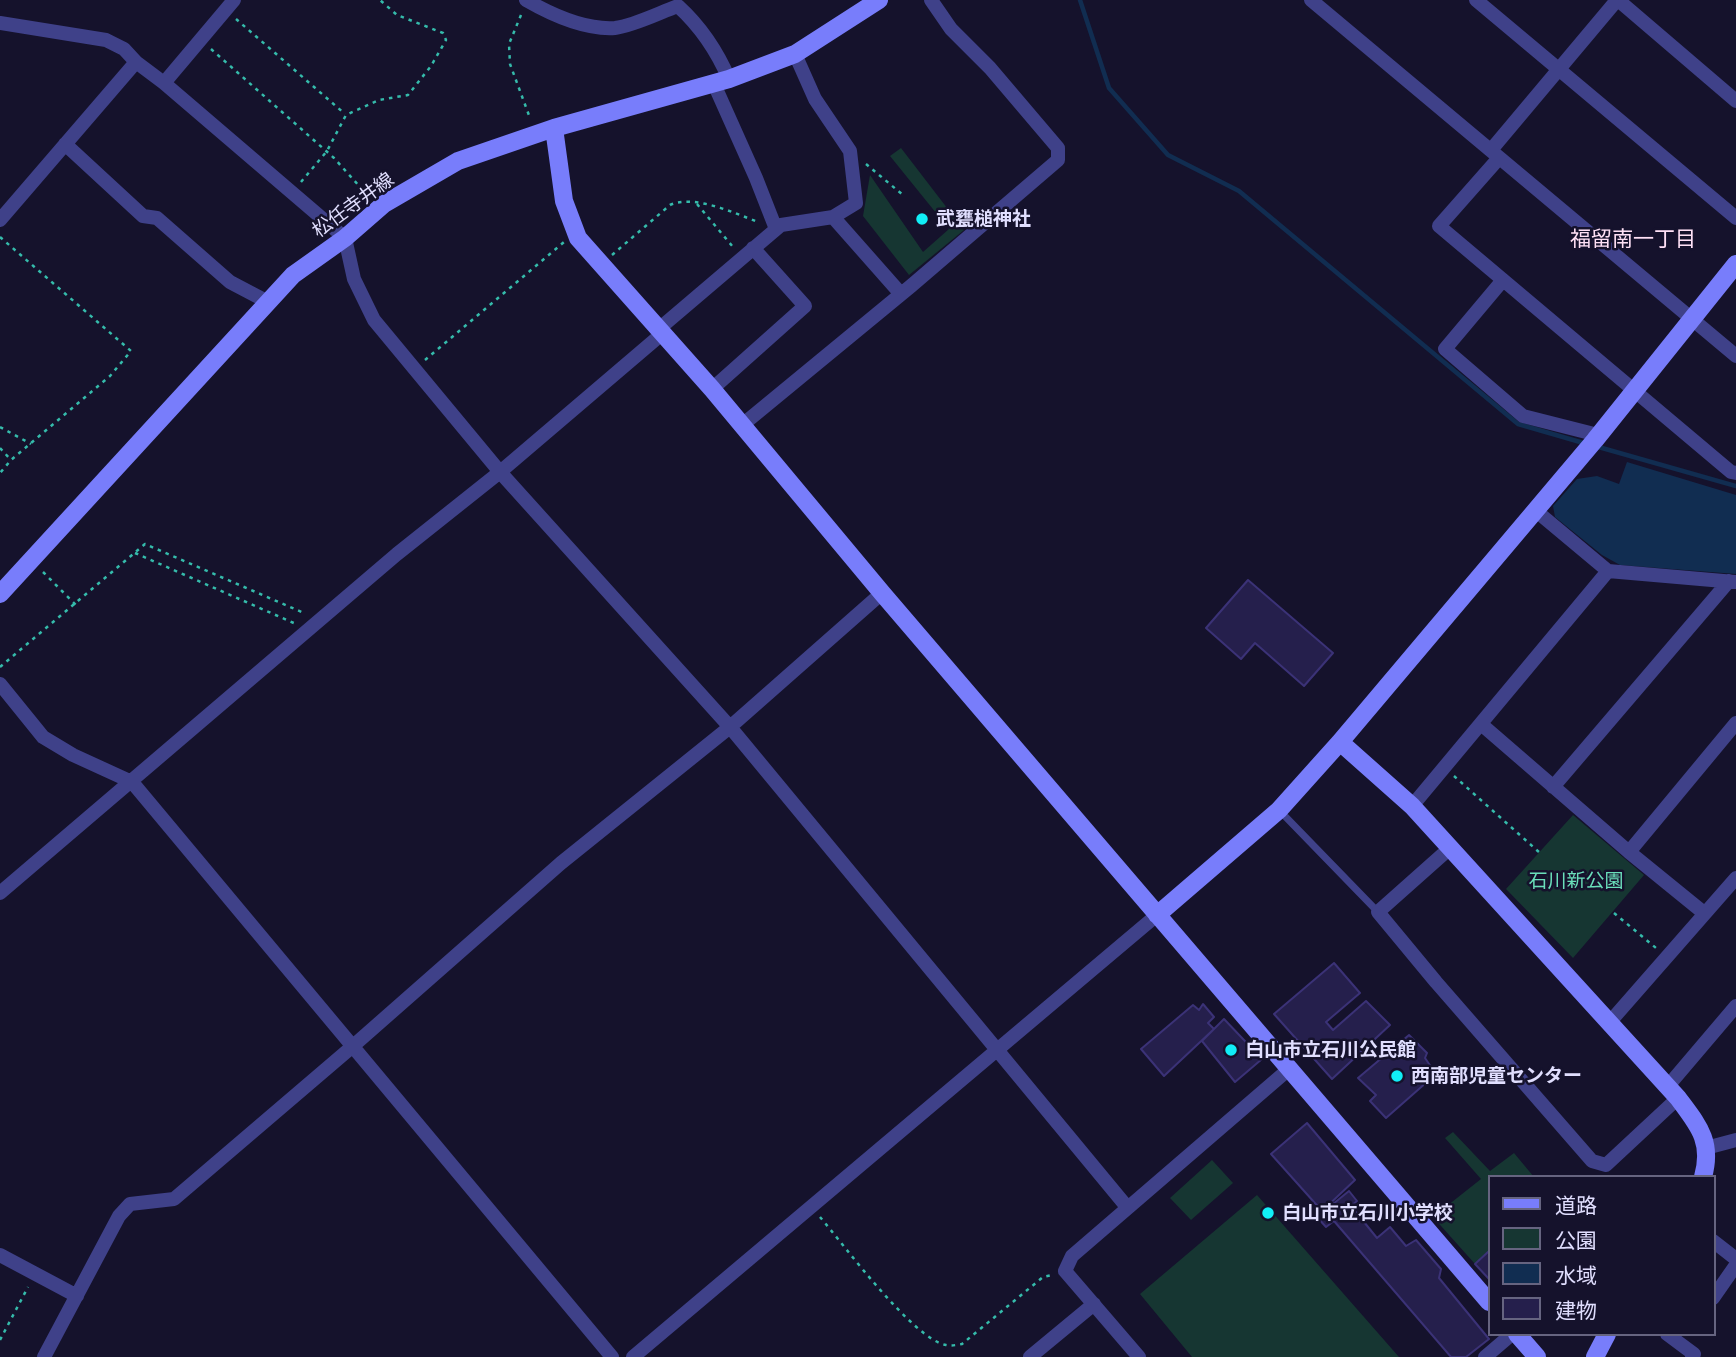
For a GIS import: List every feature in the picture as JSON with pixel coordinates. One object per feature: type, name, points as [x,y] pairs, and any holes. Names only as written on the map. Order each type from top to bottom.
[{"type":"street","points":[[526,0],[546,11],[587,26],[617,28],[680,3],[719,58],[722,82],[776,229]]},
{"type":"street","name":"松任寺井線","points":[[0,594],[293,275],[379,209],[458,161],[546,131],[722,82],[795,54],[879,0]]},
{"type":"street","points":[[741,426],[1058,160],[1058,148],[990,68],[951,29],[931,0]]},
{"type":"street","points":[[1311,0],[1736,356]]},
{"type":"street","points":[[1476,0],[1736,218]]},
{"type":"street","points":[[1736,101],[1617,0],[1559,70],[1439,226],[1736,474]]},
{"type":"street","points":[[164,83],[230,5]]},
{"type":"street","points":[[0,23],[106,40],[124,49],[136,62],[345,237],[354,279],[374,320],[500,471],[730,727],[1127,1207]]},
{"type":"street","points":[[0,893],[314,624],[500,471],[776,229],[781,225],[833,217],[856,203],[850,151],[815,99],[795,54]]},
{"type":"street","points":[[0,220],[136,62]]},
{"type":"street","points":[[546,131],[564,201],[578,238],[712,388],[882,593],[1488,1301]]},
{"type":"street","points":[[65,145],[143,216],[157,218],[230,282],[268,302]]},
{"type":"street","points":[[833,217],[901,294]]},
{"type":"street","points":[[712,388],[805,306],[748,253]]},
{"type":"street","points":[[633,1357],[1279,810],[1340,742],[1593,441],[1736,264]]},
{"type":"street","points":[[1503,280],[1445,349],[1523,416],[1593,441]]},
{"type":"street","points":[[1535,510],[1608,571],[1732,581]]},
{"type":"street","points":[[1412,806],[1608,571]]},
{"type":"street","points":[[1553,787],[1732,581]]},
{"type":"street","points":[[44,1357],[119,1216],[130,1204],[174,1199],[561,863],[730,727],[882,593]]},
{"type":"street","points":[[0,684],[43,737],[73,755],[132,782],[612,1357]]},
{"type":"street","points":[[1629,852],[1736,723]]},
{"type":"street","points":[[1481,724],[1704,913]]},
{"type":"street","points":[[1340,742],[1412,806],[1673,1092],[1703,1131],[1706,1148],[1703,1175]]},
{"type":"street","points":[[1450,848],[1378,912],[1592,1161],[1606,1165],[1673,1092],[1736,1006]]},
{"type":"street","points":[[1609,1023],[1736,878]]},
{"type":"street","points":[[1139,1357],[1065,1271],[1072,1256],[1289,1069]]},
{"type":"street","points":[[1706,1148],[1736,1140]]},
{"type":"street","points":[[1715,1243],[1736,1259]]},
{"type":"street","points":[[0,1255],[76,1296]]},
{"type":"street","points":[[1715,1295],[1736,1265]]},
{"type":"street","points":[[1030,1357],[1094,1304]]},
{"type":"street","points":[[1486,1357],[1509,1336]]},
{"type":"street","points":[[1519,1336],[1537,1357]]},
{"type":"street","points":[[1595,1357],[1606,1336]]},
{"type":"street","points":[[1670,1336],[1694,1354],[1692,1357]]},
{"type":"lane","points":[[1279,810],[1378,912]]},
{"type":"path","points":[[292,192],[327,151],[346,115],[379,100],[408,95],[431,66],[446,40],[443,33],[397,15],[380,0]]},
{"type":"path","points":[[526,0],[509,44],[510,64],[523,104],[546,131]]},
{"type":"path","points":[[230,5],[346,115]]},
{"type":"path","points":[[200,40],[327,151],[379,209]]},
{"type":"path","points":[[850,151],[902,194]]},
{"type":"path","points":[[601,264],[678,201],[726,210],[776,229]]},
{"type":"path","points":[[696,203],[748,253]]},
{"type":"path","points":[[415,369],[576,232]]},
{"type":"path","points":[[0,237],[131,351],[110,376],[11,460],[0,473]]},
{"type":"path","points":[[0,427],[31,444]]},
{"type":"path","points":[[0,448],[11,460]]},
{"type":"path","points":[[0,667],[145,544],[314,624]]},
{"type":"path","points":[[135,553],[314,624]]},
{"type":"path","points":[[31,560],[76,605]]},
{"type":"path","points":[[1444,768],[1540,853]]},
{"type":"path","points":[[1614,913],[1666,957]]},
{"type":"path","points":[[811,1206],[920,1331],[945,1345],[962,1345],[1043,1277],[1065,1271]]},
{"type":"path","points":[[0,1340],[36,1273]]},
{"type":"green space","points":[[901,148],[964,230],[909,275],[863,216],[870,175],[923,252],[949,229],[890,156]]},
{"type":"green space","name":"石川新公園","points":[[1573,815],[1644,875],[1573,958],[1506,889]]},
{"type":"green space","points":[[1453,1132],[1490,1171],[1514,1153],[1532,1175],[1488,1175],[1488,1252],[1475,1264],[1433,1217],[1481,1179],[1445,1138]]},
{"type":"green space","points":[[1212,1160],[1233,1183],[1191,1220],[1170,1198]]},
{"type":"green space","points":[[1257,1195],[1399,1357],[1192,1357],[1140,1294]]},
{"type":"water","points":[[1627,462],[1736,495],[1736,574],[1620,565],[1602,555],[1555,517],[1553,506],[1577,479],[1597,476],[1619,484]]},
{"type":"building","points":[[1248,580],[1333,653],[1304,686],[1255,643],[1241,659],[1206,628]]},
{"type":"building","points":[[1334,963],[1360,993],[1326,1022],[1333,1030],[1366,1001],[1390,1025],[1332,1079],[1274,1014]]},
{"type":"building","points":[[1203,1004],[1214,1017],[1208,1023],[1214,1029],[1164,1076],[1141,1049],[1193,1005],[1199,1010]]},
{"type":"building","name":"白山市立石川公民館","points":[[1224,1019],[1262,1059],[1235,1082],[1202,1041]]},
{"type":"building","name":"西南部児童センター","points":[[1409,1035],[1427,1053],[1425,1058],[1436,1074],[1386,1118],[1370,1101],[1376,1095],[1358,1078]]},
{"type":"building","points":[[1307,1123],[1355,1180],[1322,1211],[1271,1154]]},
{"type":"building","points":[[1349,1191],[1357,1201],[1351,1206],[1377,1238],[1390,1227],[1406,1246],[1416,1240],[1441,1269],[1439,1278],[1489,1339],[1466,1357],[1451,1357],[1334,1221],[1326,1227],[1317,1217]]},
{"type":"building","points":[[1488,1252],[1488,1278],[1475,1264]]},
{"type":"waterway","points":[[1080,0],[1109,88],[1168,155],[1239,191],[1518,424],[1587,444]]},
{"type":"waterway","points":[[1595,446],[1736,486]]},
{"type":"place","name":"武甕槌神社","points":[[922,219]]},
{"type":"place","name":"白山市立石川公民館","points":[[1231,1050]]},
{"type":"place","name":"西南部児童センター","points":[[1397,1076]]},
{"type":"place","name":"白山市立石川小学校","points":[[1268,1213]]},
{"type":"district","name":"福留南一丁目","points":[[1633,239]]}]
